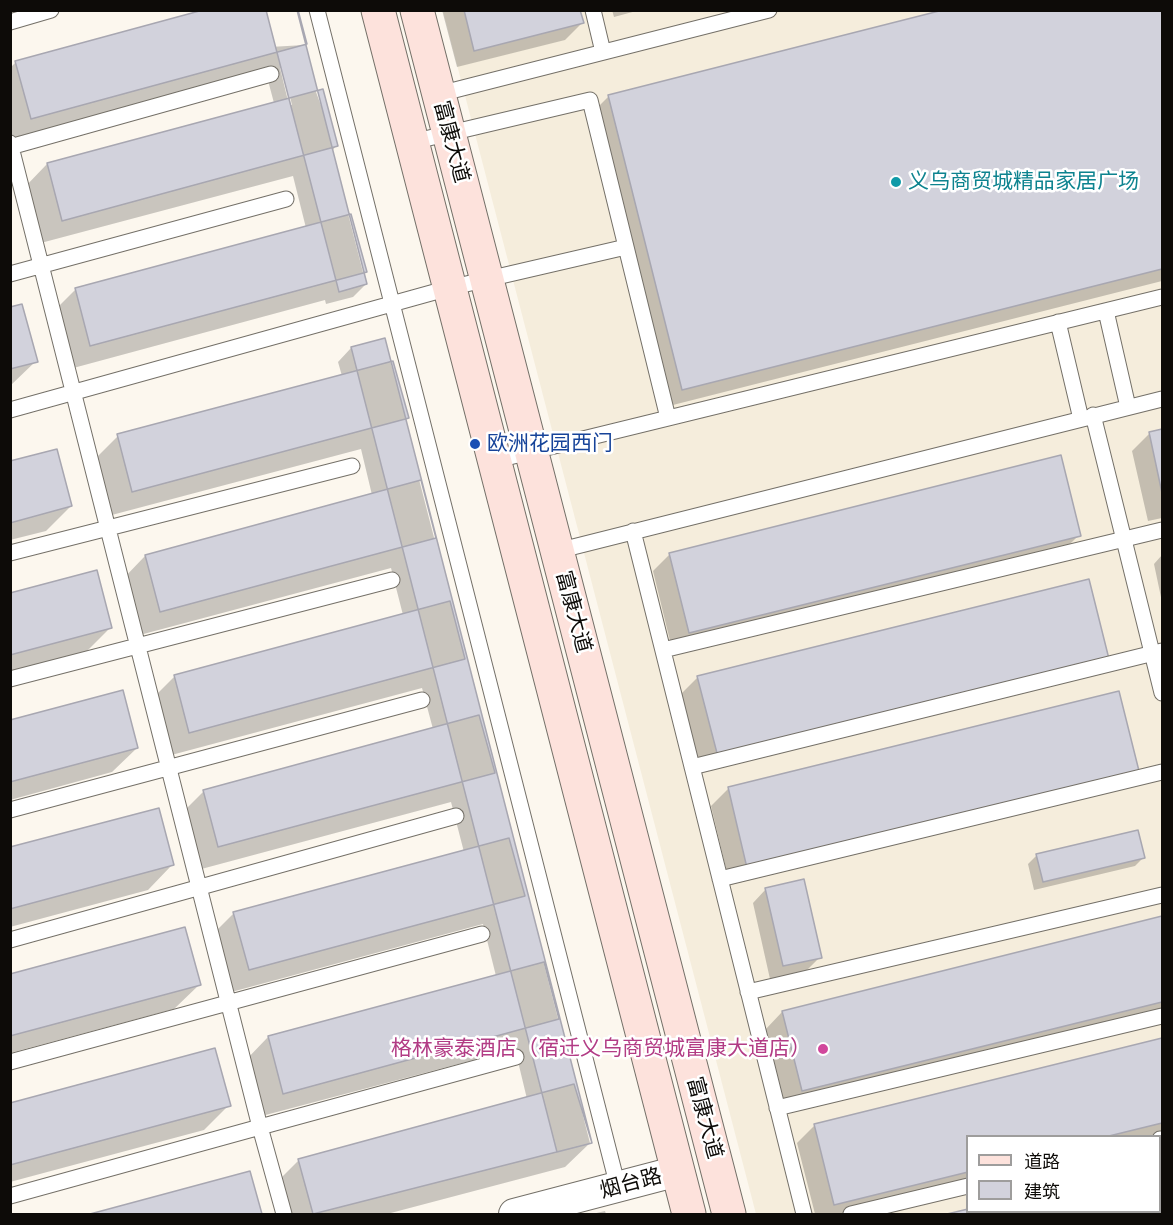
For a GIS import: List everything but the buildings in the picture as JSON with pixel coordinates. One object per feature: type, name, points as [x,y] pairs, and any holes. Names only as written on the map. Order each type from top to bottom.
[{"type":"street","name":"富康大道","points":[[378,10],[689,1215]]},
{"type":"street","name":"富康大道","points":[[417,10],[729,1215]]},
{"type":"street","name":"烟台路","points":[[514,1215],[678,1171]]},
{"type":"lane","points":[[10,22],[51,10]]},
{"type":"lane","points":[[317,10],[618,1187]]},
{"type":"lane","points":[[592,10],[603,52]]},
{"type":"lane","points":[[439,94],[769,10]]},
{"type":"lane","points":[[272,74],[11,145],[284,1215]]},
{"type":"lane","points":[[412,142],[590,100],[668,418]]},
{"type":"lane","points":[[10,274],[286,199]]},
{"type":"lane","points":[[10,410],[449,288],[626,247]]},
{"type":"lane","points":[[494,461],[1162,297]]},
{"type":"lane","points":[[1106,310],[1128,407]]},
{"type":"lane","points":[[1058,322],[1158,652],[1162,693]]},
{"type":"lane","points":[[557,551],[1162,399]]},
{"type":"lane","points":[[10,553],[352,466]]},
{"type":"lane","points":[[663,650],[1162,530]]},
{"type":"lane","points":[[633,531],[804,1215]]},
{"type":"lane","points":[[10,679],[392,580]]},
{"type":"lane","points":[[692,767],[1158,652]]},
{"type":"lane","points":[[10,810],[422,700]]},
{"type":"lane","points":[[720,879],[1162,772]]},
{"type":"lane","points":[[10,940],[456,816]]},
{"type":"lane","points":[[748,992],[1162,895]]},
{"type":"lane","points":[[10,1062],[482,934]]},
{"type":"lane","points":[[777,1108],[1162,1016]]},
{"type":"lane","points":[[10,1196],[516,1058]]},
{"type":"lane","points":[[851,1215],[966,1186]]},
{"type":"shaded area","points":[[443,11],[1162,11],[1162,1214],[756,1214]]},
{"type":"place","name":"义乌商贸城精品家居广场","points":[[896,182]]},
{"type":"place","name":"欧洲花园西门","points":[[475,444]]},
{"type":"place","name":"格林豪泰酒店（宿迁义乌商贸城富康大道店）","points":[[823,1049]]}]
